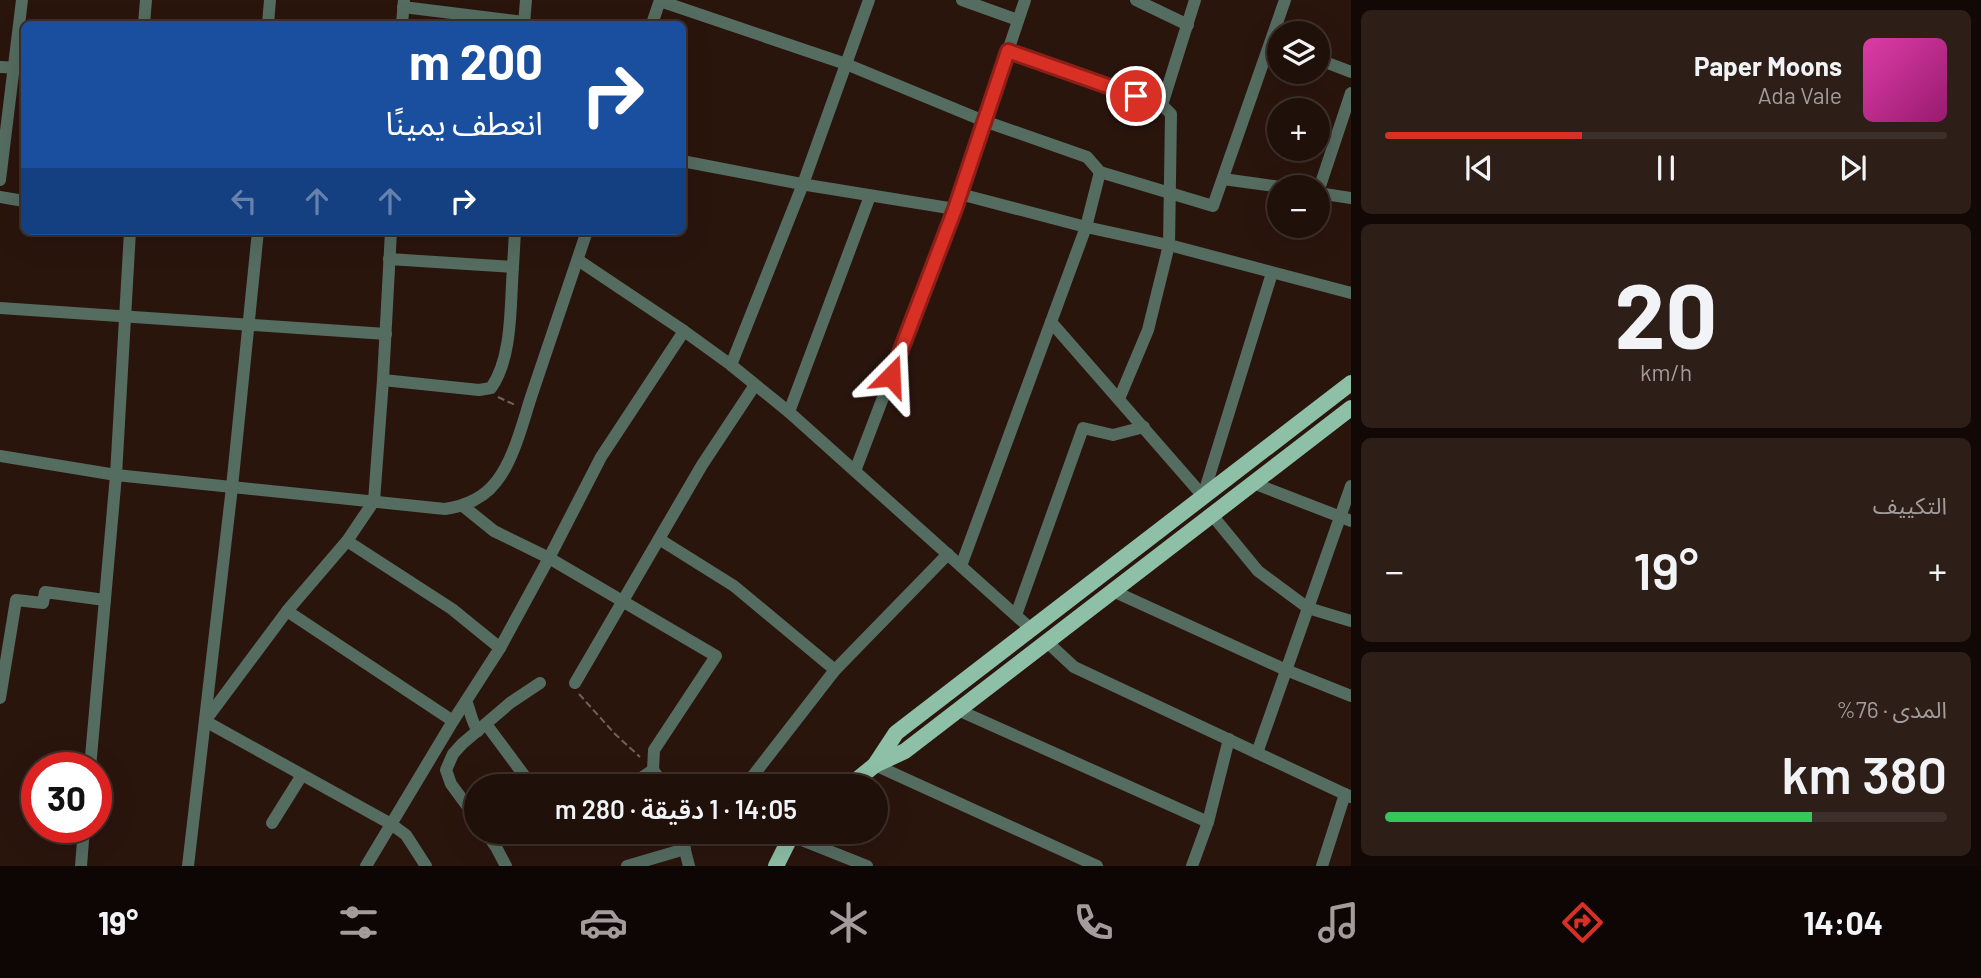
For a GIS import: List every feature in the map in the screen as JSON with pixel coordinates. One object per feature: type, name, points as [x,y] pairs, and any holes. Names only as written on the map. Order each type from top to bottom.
[{"type":"main road","points":[[875,765],[896,733],[1351,383]]},
{"type":"main road","points":[[864,774],[875,765],[905,751],[1351,408]]},
{"type":"main road","points":[[776,866],[784,844]]},
{"type":"street","points":[[21,21],[22,0]]},
{"type":"street","points":[[144,21],[146,0]]},
{"type":"street","points":[[268,21],[270,0]]},
{"type":"street","points":[[524,21],[526,0]]},
{"type":"street","points":[[731,365],[803,184],[869,0]]},
{"type":"street","points":[[962,0],[1018,20]]},
{"type":"street","points":[[855,471],[955,209],[1025,0]]},
{"type":"street","points":[[1136,0],[1188,25]]},
{"type":"street","points":[[1162,105],[1195,0]]},
{"type":"street","points":[[653,21],[660,1],[846,64],[985,121],[1087,156],[1100,172],[1213,206],[1285,0]]},
{"type":"street","points":[[403,4],[511,21]]},
{"type":"street","points":[[0,180],[19,68],[21,23]]},
{"type":"street","points":[[1008,51],[1162,105],[1171,114],[1169,245],[1148,330],[1119,399]]},
{"type":"street","points":[[1330,64],[1351,72]]},
{"type":"street","points":[[0,67],[19,68]]},
{"type":"street","points":[[1324,175],[1351,93]]},
{"type":"street","points":[[686,162],[955,209]]},
{"type":"street","points":[[961,566],[1086,227],[1100,172]]},
{"type":"street","points":[[1223,179],[1267,185]]},
{"type":"street","points":[[960,194],[1351,293]]},
{"type":"street","points":[[1330,194],[1351,198]]},
{"type":"street","points":[[789,412],[870,195]]},
{"type":"street","points":[[0,197],[21,200]]},
{"type":"street","points":[[91,752],[116,475],[130,235]]},
{"type":"street","points":[[188,866],[232,487],[258,235]]},
{"type":"street","points":[[205,721],[287,611],[347,541],[374,501],[391,235]]},
{"type":"street","points":[[383,380],[480,390],[491,387],[499,377],[506,347],[514,235]]},
{"type":"street","points":[[0,456],[116,475],[445,509],[463,506],[484,494],[496,482],[507,463],[586,235]]},
{"type":"street","points":[[389,259],[513,267]]},
{"type":"street","points":[[578,260],[684,331],[789,412],[1031,629]]},
{"type":"street","points":[[1203,496],[1272,273]]},
{"type":"street","points":[[0,308],[386,334]]},
{"type":"street","points":[[1051,322],[1203,496]]},
{"type":"street","points":[[366,866],[500,649],[601,457],[684,331]]},
{"type":"street","points":[[575,683],[702,465],[755,385]]},
{"type":"street","points":[[1016,615],[1083,428],[1113,435],[1144,428]]},
{"type":"street","points":[[1253,483],[1345,519]]},
{"type":"street","points":[[1257,752],[1308,608],[1345,519],[1351,485]]},
{"type":"street","points":[[463,506],[494,531],[549,558],[716,656],[654,750],[653,770],[656,774]]},
{"type":"street","points":[[1212,515],[1258,571],[1308,608],[1351,621]]},
{"type":"street","points":[[659,539],[734,586],[835,670]]},
{"type":"street","points":[[347,541],[452,609],[500,649]]},
{"type":"street","points":[[754,774],[835,670],[948,554]]},
{"type":"street","points":[[1113,591],[1286,670],[1351,696]]},
{"type":"street","points":[[0,698],[16,600],[43,603],[45,592],[105,600]]},
{"type":"street","points":[[287,611],[453,722]]},
{"type":"street","points":[[1047,642],[1074,667],[1348,796],[1322,866]]},
{"type":"street","points":[[464,802],[451,784],[446,771],[453,754],[510,703],[540,683]]},
{"type":"street","points":[[466,701],[471,711],[471,721],[482,727],[522,774]]},
{"type":"street","points":[[958,710],[1208,822]]},
{"type":"street","points":[[205,721],[391,824],[407,835],[426,866]]},
{"type":"street","points":[[1192,866],[1208,822],[1229,739]]},
{"type":"street","points":[[875,765],[1097,866]]},
{"type":"street","points":[[647,774],[653,770]]},
{"type":"street","points":[[272,823],[302,775]]},
{"type":"street","points":[[81,866],[83,843]]},
{"type":"street","points":[[494,844],[506,866]]},
{"type":"street","points":[[684,844],[689,866]]},
{"type":"street","points":[[814,844],[867,866]]},
{"type":"street","points":[[627,866],[685,849]]},
{"type":"path","points":[[491,387],[496,396],[526,411]]},
{"type":"path","points":[[575,683],[579,696],[653,770]]},
{"type":"route","points":[[891,376],[955,209],[1008,51],[1136,96]]}]
